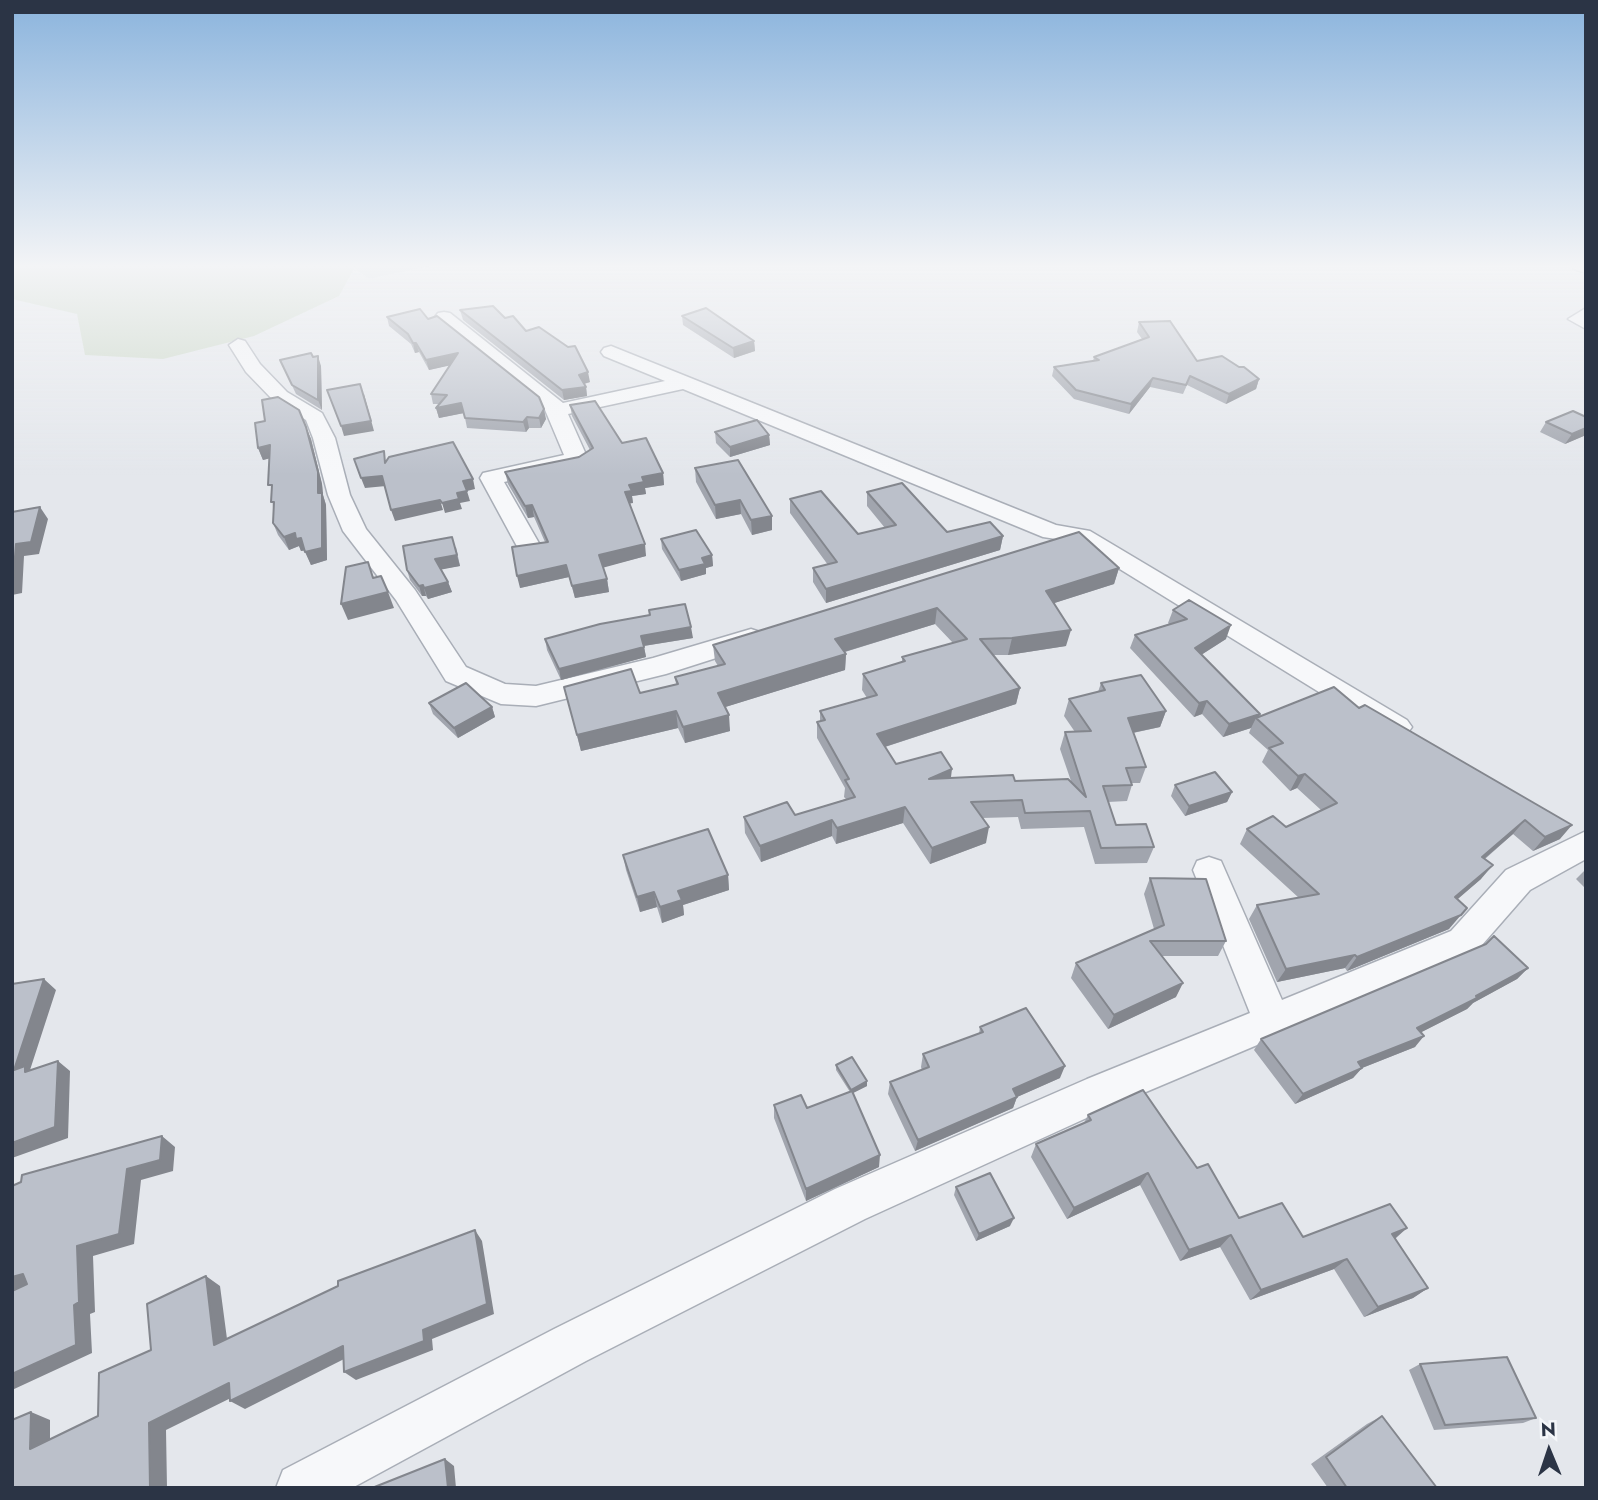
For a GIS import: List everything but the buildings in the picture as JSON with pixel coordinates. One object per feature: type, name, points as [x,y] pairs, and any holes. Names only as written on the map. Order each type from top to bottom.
[{"type":"street","points":[[467,335],[552,402],[577,459],[491,478],[528,545]]},
{"type":"street","points":[[238,345],[253,368],[280,396],[315,417],[324,438],[339,495],[355,531],[406,596],[456,674],[501,694],[536,696],[656,667],[776,630]]},
{"type":"street","points":[[611,352],[1051,532],[1082,536],[1423,742]]},
{"type":"street","points":[[556,410],[601,403],[686,382]]},
{"type":"street","points":[[1029,552],[1082,536]]},
{"type":"street","points":[[301,1488],[570,1345],[850,1203],[1272,1020],[1463,942],[1518,880],[1582,836]]},
{"type":"street","points":[[1209,870],[1272,1020]]},
{"type":"green space","points":[[81,335],[256,335],[163,359],[85,355]]}]
